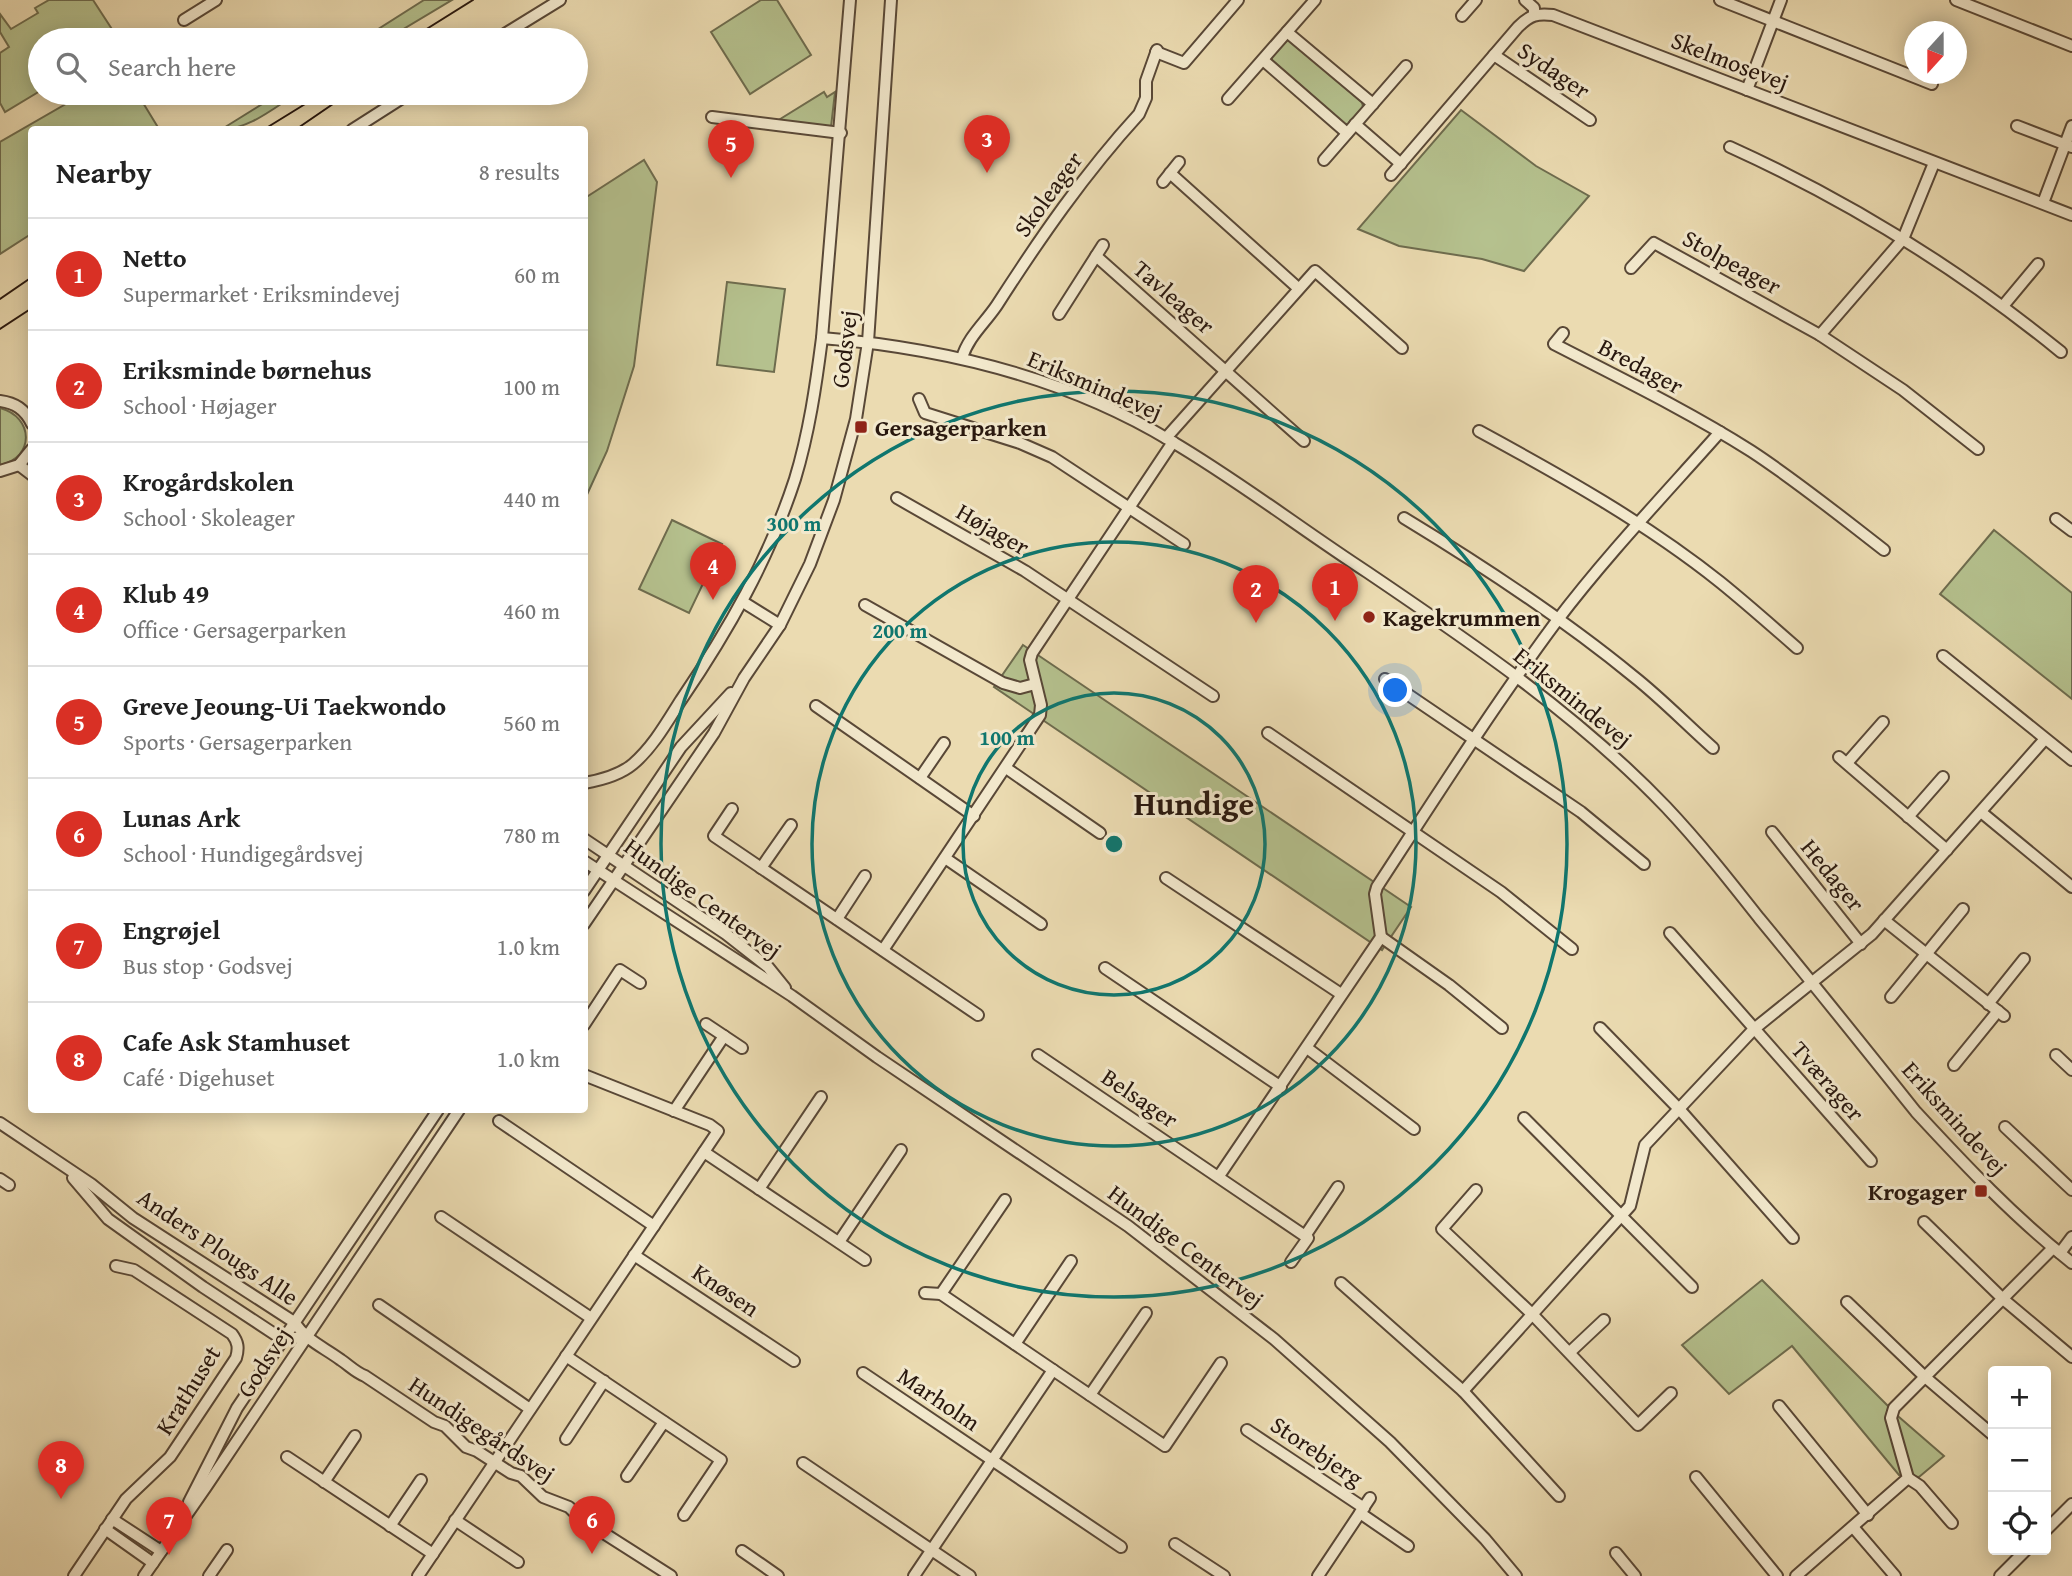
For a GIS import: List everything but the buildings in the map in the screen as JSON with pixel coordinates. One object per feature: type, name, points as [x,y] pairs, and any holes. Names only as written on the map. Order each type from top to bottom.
[{"type":"street","points":[[184,20],[216,0]]},
{"type":"street","points":[[514,28],[560,0]]},
{"type":"street","points":[[588,782],[615,775],[631,766],[647,751],[716,649],[743,602],[775,535],[795,477],[816,386],[822,338],[850,0]]},
{"type":"street","name":"Godsvej","points":[[588,917],[714,733],[744,678],[780,625],[810,564],[834,500],[856,419],[868,342],[891,0]]},
{"type":"street","name":"Skoleager","points":[[962,358],[971,339],[1066,202],[1139,114],[1146,98],[1146,81],[1157,51],[1184,63],[1238,0]]},
{"type":"street","points":[[1228,99],[1315,0]]},
{"type":"street","points":[[1462,16],[1476,0]]},
{"type":"street","points":[[1391,175],[1493,55],[1526,19],[1534,14],[1534,8],[1525,0]]},
{"type":"street","points":[[1720,0],[1904,73]]},
{"type":"street","points":[[1747,90],[1781,0]]},
{"type":"street","points":[[1956,0],[2072,46]]},
{"type":"street","name":"Skelmosevej","points":[[1534,14],[1553,15],[2072,215]]},
{"type":"street","points":[[1287,32],[1373,104]]},
{"type":"street","name":"Sydager","points":[[1493,55],[1590,120]]},
{"type":"street","points":[[1263,60],[1351,129],[1401,164]]},
{"type":"street","points":[[1324,160],[1406,66]]},
{"type":"street","points":[[358,126],[391,105]]},
{"type":"street","points":[[712,117],[841,133]]},
{"type":"street","points":[[2017,126],[2068,146]]},
{"type":"street","points":[[2043,203],[2068,146],[2072,126]]},
{"type":"street","points":[[1730,147],[1845,205],[1903,239],[2003,306],[2061,352]]},
{"type":"street","points":[[1179,162],[1167,178],[1298,288]]},
{"type":"street","points":[[1820,335],[1903,239],[1934,163]]},
{"type":"street","name":"Stolpeager","points":[[1631,268],[1654,243],[1820,335],[1903,390],[1978,449]]},
{"type":"street","points":[[1059,314],[1103,245]]},
{"type":"street","name":"Tavleager","points":[[1096,256],[1304,441]]},
{"type":"street","points":[[2003,306],[2038,264]]},
{"type":"street","points":[[883,950],[1040,715],[1041,705],[1030,656],[1129,507],[1169,440],[1225,370],[1315,271],[1402,348]]},
{"type":"street","name":"Bredager","points":[[1563,333],[1554,344],[1720,432],[1812,494],[1884,550]]},
{"type":"street","points":[[822,338],[868,342]]},
{"type":"street","name":"Eriksmindevej","points":[[868,342],[962,358],[1018,374],[1060,389],[1169,440],[1517,676],[1628,769],[1666,807],[1916,1112],[2022,1221],[2072,1263]]},
{"type":"street","points":[[919,399],[925,413],[1020,443],[1052,457],[1184,544]]},
{"type":"street","points":[[0,401],[12,403],[28,419]]},
{"type":"street","points":[[1479,430],[1575,484],[1638,524],[1718,581],[1797,648]]},
{"type":"street","points":[[1219,1176],[1381,937],[1375,894],[1377,887],[1517,676],[1559,619],[1638,524],[1720,432]]},
{"type":"street","points":[[0,471],[19,465],[28,454]]},
{"type":"street","points":[[19,465],[28,472]]},
{"type":"street","name":"Højager","points":[[897,498],[1026,571],[1213,696]]},
{"type":"street","points":[[1404,518],[1490,570],[1559,619],[1634,676],[1713,748]]},
{"type":"street","points":[[2056,519],[2072,531]]},
{"type":"street","points":[[743,602],[780,625]]},
{"type":"street","points":[[865,605],[1003,683],[1020,688],[1035,684]]},
{"type":"street","points":[[1942,656],[2072,760]]},
{"type":"street","name":"Godsvej","points":[[588,885],[681,747],[744,678]]},
{"type":"street","points":[[1385,679],[1581,812],[1644,864]]},
{"type":"street","points":[[816,706],[974,816]]},
{"type":"street","points":[[1883,722],[1843,760],[1947,850]]},
{"type":"street","points":[[1268,733],[1501,892],[1572,949]]},
{"type":"street","name":"Hedager","points":[[1812,982],[1861,944],[2045,739]]},
{"type":"street","points":[[920,778],[944,743]]},
{"type":"street","points":[[1006,768],[1100,833]]},
{"type":"street","points":[[1908,817],[1943,778]]},
{"type":"street","points":[[732,809],[714,836],[978,1015]]},
{"type":"street","points":[[1980,812],[2072,887]]},
{"type":"street","points":[[761,868],[791,825]]},
{"type":"street","name":"Hedager","points":[[1772,832],[1861,944]]},
{"type":"street","name":"Hundige Centervej","points":[[588,842],[726,934],[768,967],[792,996]]},
{"type":"street","points":[[945,858],[1041,924]]},
{"type":"street","name":"Hundige Centervej","points":[[588,864],[792,996],[877,1057],[1128,1226],[1274,1339],[1390,1442],[1485,1539],[1516,1576]]},
{"type":"street","points":[[837,919],[865,876]]},
{"type":"street","points":[[1166,878],[1341,994]]},
{"type":"street","points":[[1891,997],[1963,909]]},
{"type":"street","name":"Hedager","points":[[1884,920],[1997,1010]]},
{"type":"street","name":"Tværager","points":[[1670,933],[1871,1161]]},
{"type":"street","points":[[1381,937],[1449,985],[1502,1028]]},
{"type":"street","points":[[1954,1065],[1997,1010],[2024,959]]},
{"type":"street","points":[[1105,968],[1281,1087]]},
{"type":"street","points":[[588,1019],[620,970],[639,983]]},
{"type":"street","points":[[1463,1391],[1622,1214],[1632,1200],[1645,1145],[1754,1028],[1812,982]]},
{"type":"street","points":[[706,1024],[742,1048]]},
{"type":"street","points":[[1600,1028],[1680,1110],[1793,1238]]},
{"type":"street","points":[[674,1111],[724,1036]]},
{"type":"street","points":[[1307,1048],[1414,1129]]},
{"type":"street","name":"Belsager","points":[[1038,1055],[1305,1236]]},
{"type":"street","points":[[2056,1055],[2072,1070]]},
{"type":"street","points":[[418,1576],[718,1131],[710,1125],[588,1077]]},
{"type":"street","points":[[759,1189],[821,1097]]},
{"type":"street","name":"Godsvej","points":[[144,1576],[173,1532],[237,1408],[436,1113]]},
{"type":"street","name":"Godsvej","points":[[173,1532],[457,1113]]},
{"type":"street","points":[[1524,1118],[1692,1287]]},
{"type":"street","points":[[499,1121],[654,1226]]},
{"type":"street","name":"Anders Plougs Alle","points":[[0,1123],[91,1184],[133,1218],[294,1322],[305,1338]]},
{"type":"street","points":[[2005,1128],[2072,1189]]},
{"type":"street","points":[[839,1242],[901,1150]]},
{"type":"street","points":[[704,1152],[865,1260]]},
{"type":"street","name":"Anders Plougs Alle","points":[[65,1169],[108,1219],[203,1287],[282,1339],[305,1338]]},
{"type":"street","points":[[1291,1262],[1338,1187]]},
{"type":"street","points":[[1476,1189],[1442,1229],[1532,1314],[1638,1425],[1671,1393]]},
{"type":"street","points":[[940,1294],[1004,1199]]},
{"type":"street","points":[[441,1217],[591,1318]]},
{"type":"street","points":[[1924,1223],[2003,1299],[2072,1357]]},
{"type":"street","points":[[1952,1523],[1920,1486],[1908,1478],[1891,1418],[1894,1408],[2003,1299],[2072,1237]]},
{"type":"street","name":"Knøsen","points":[[634,1255],[794,1361]]},
{"type":"street","points":[[1015,1344],[1071,1261]]},
{"type":"street","name":"Krathuset","points":[[112,1519],[126,1499],[170,1457],[236,1358],[238,1350],[237,1341],[232,1334],[134,1270],[116,1266]]},
{"type":"street","points":[[1341,1283],[1463,1391],[1559,1496]]},
{"type":"street","points":[[925,1293],[940,1294],[1015,1344],[1165,1446],[1170,1458]]},
{"type":"street","points":[[1847,1302],[1925,1377],[1988,1432]]},
{"type":"street","points":[[379,1305],[530,1409]]},
{"type":"street","points":[[1090,1395],[1146,1313]]},
{"type":"street","points":[[1570,1352],[1604,1320]]},
{"type":"street","name":"Hundigegårdsvej","points":[[305,1338],[444,1426],[466,1447],[521,1476],[543,1497],[569,1507],[580,1517],[671,1576]]},
{"type":"street","points":[[566,1356],[721,1460],[684,1515]]},
{"type":"street","points":[[1165,1446],[1221,1363]]},
{"type":"street","name":"Marholm","points":[[914,1576],[1053,1370]]},
{"type":"street","name":"Marholm","points":[[863,1373],[1121,1547]]},
{"type":"street","points":[[565,1439],[604,1381]]},
{"type":"street","points":[[1779,1406],[1868,1515]]},
{"type":"street","points":[[627,1476],[664,1422]]},
{"type":"street","name":"Storebjerg","points":[[1247,1430],[1365,1506],[1408,1546]]},
{"type":"street","points":[[324,1482],[355,1436]]},
{"type":"street","points":[[287,1457],[433,1554]]},
{"type":"street","points":[[803,1463],[970,1576]]},
{"type":"street","points":[[1696,1477],[1777,1576]]},
{"type":"street","points":[[1796,1576],[1908,1478]]},
{"type":"street","points":[[390,1526],[421,1480]]},
{"type":"street","points":[[2051,1525],[2072,1504]]},
{"type":"street","name":"Storebjerg","points":[[1318,1576],[1365,1506]]},
{"type":"street","points":[[74,1576],[112,1519],[161,1552]]},
{"type":"street","points":[[455,1520],[518,1562]]},
{"type":"street","points":[[1853,1527],[1895,1576]]},
{"type":"street","points":[[105,1530],[153,1563]]},
{"type":"street","points":[[1175,1544],[1224,1576]]},
{"type":"street","points":[[209,1576],[227,1550]]},
{"type":"street","points":[[742,1551],[778,1576]]},
{"type":"street","points":[[1616,1553],[1635,1576]]},
{"type":"street","points":[[2000,1576],[2021,1555]]},
{"type":"green space","points":[[49,0],[93,0],[111,28],[28,28],[28,98],[5,112],[0,103],[0,53],[9,47],[0,32],[0,14],[11,29],[38,13],[35,8]]},
{"type":"green space","points":[[424,0],[452,0],[405,28],[380,28]]},
{"type":"green space","points":[[761,0],[777,0],[811,55],[750,94],[711,32]]},
{"type":"green space","points":[[1290,39],[1362,102],[1363,107],[1350,124],[1343,124],[1271,61],[1283,42]]},
{"type":"green space","points":[[824,92],[827,97],[835,92],[831,127],[777,121]]},
{"type":"green space","points":[[64,105],[144,105],[157,126],[28,126],[28,236],[0,254],[0,142]]},
{"type":"green space","points":[[261,105],[279,105],[242,126],[227,126]]},
{"type":"green space","points":[[1461,110],[1536,166],[1589,196],[1524,271],[1482,259],[1399,246],[1358,229]]},
{"type":"green space","points":[[644,160],[657,182],[634,366],[607,451],[588,492],[588,196]]},
{"type":"green space","points":[[727,282],[785,289],[774,372],[717,365]]},
{"type":"green space","points":[[0,408],[19,420],[26,437],[20,454],[0,465]]},
{"type":"green space","points":[[672,520],[722,544],[689,613],[639,589]]},
{"type":"green space","points":[[1994,530],[2072,593],[2072,699],[1940,594]]},
{"type":"green space","points":[[1023,645],[1411,907],[1382,950],[994,687]]},
{"type":"green space","points":[[1762,1280],[1899,1417],[1944,1456],[1919,1477],[1899,1475],[1792,1346],[1729,1394],[1682,1345]]},
{"type":"tram line","points":[[428,28],[473,0]]},
{"type":"tram line","points":[[269,126],[304,105]]},
{"type":"tram line","points":[[301,126],[331,105]]},
{"type":"tram line","points":[[0,299],[28,280]]},
{"type":"tram line","points":[[0,329],[28,311]]},
{"type":"place","name":"Krogårdskolen","points":[[987,173]]},
{"type":"place","name":"Greve Jeoung-Ui Taekwondo","points":[[731,178]]},
{"type":"place","name":"Gersagerparken","points":[[861,427]]},
{"type":"place","name":"Klub 49","points":[[713,600]]},
{"type":"place","name":"Kagekrummen","points":[[1369,617]]},
{"type":"place","name":"Netto","points":[[1335,621]]},
{"type":"place","name":"Eriksminde børnehus","points":[[1256,623]]},
{"type":"place","name":"Krogager","points":[[1981,1191]]},
{"type":"place","name":"Cafe Ask Stamhuset","points":[[61,1499]]},
{"type":"place","name":"Lunas Ark","points":[[592,1554]]},
{"type":"place","name":"Engrøjel","points":[[169,1555]]},
{"type":"district","name":"Hundige","points":[[1194,803]]}]
